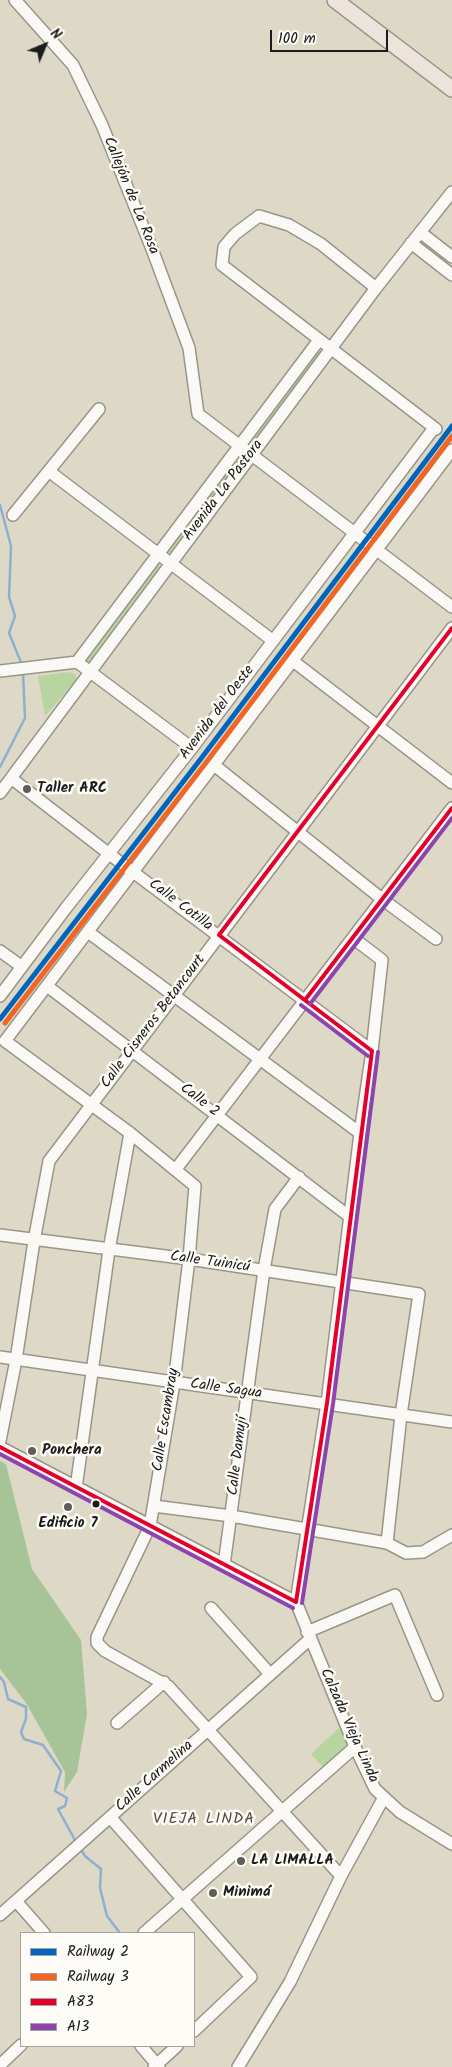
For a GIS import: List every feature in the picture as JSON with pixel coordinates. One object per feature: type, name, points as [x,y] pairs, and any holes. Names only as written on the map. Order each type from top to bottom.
[{"type":"main road","points":[[335,0],[452,89]]},
{"type":"street","name":"Callejón de La Rosa","points":[[15,0],[73,65],[102,125],[152,249],[189,348],[198,414],[240,446]]},
{"type":"street","name":"Avenida La Pastora","points":[[0,793],[330,349],[452,192]]},
{"type":"street","points":[[330,349],[222,265],[224,247],[235,234],[259,216],[289,225],[321,244],[376,288]]},
{"type":"street","points":[[420,232],[452,257]]},
{"type":"street","points":[[411,244],[452,275]]},
{"type":"street","name":"Avenida La Pastora","points":[[77,662],[319,340]]},
{"type":"street","name":"Avenida del Oeste","points":[[0,996],[21,966],[192,748],[353,532],[435,429],[330,349]]},
{"type":"street","points":[[13,515],[50,472],[99,408]]},
{"type":"street","points":[[240,446],[452,607]]},
{"type":"street","name":"Avenida del Oeste","points":[[91,1104],[6,1041],[452,450]]},
{"type":"street","points":[[50,472],[272,640]]},
{"type":"street","name":"Calle Cisneros Betancourt","points":[[0,1442],[16,1360],[34,1240],[49,1161],[452,628]]},
{"type":"street","points":[[292,661],[452,783]]},
{"type":"street","points":[[0,671],[77,662],[192,748]]},
{"type":"street","points":[[214,765],[382,899],[436,939]]},
{"type":"street","name":"Calle Cotilla","points":[[12,778],[133,872],[372,1051]]},
{"type":"street","points":[[91,1104],[176,1169],[452,808]]},
{"type":"street","points":[[88,932],[360,1133]]},
{"type":"street","points":[[0,1447],[296,1602],[327,1404],[382,960],[352,938]]},
{"type":"street","points":[[0,951],[21,966]]},
{"type":"street","name":"Calle 2","points":[[47,986],[350,1217]]},
{"type":"street","points":[[76,1488],[109,1250],[130,1132]]},
{"type":"street","name":"Calle Escambray","points":[[164,1682],[105,1651],[97,1643],[98,1637],[150,1526],[154,1506],[174,1382],[195,1186],[176,1169]]},
{"type":"street","name":"Calle Damují","points":[[224,1565],[264,1270],[275,1209],[299,1177]]},
{"type":"street","name":"Calle Tuinicú","points":[[0,1236],[188,1259],[419,1294],[401,1415]]},
{"type":"street","name":"Calle Sagua","points":[[0,1357],[452,1422]]},
{"type":"street","points":[[387,1543],[401,1415]]},
{"type":"street","points":[[154,1506],[231,1516],[387,1543],[406,1553],[422,1552],[452,1536]]},
{"type":"street","name":"Calle Carmelina","points":[[0,1915],[270,1674],[309,1636],[395,1595],[437,1695]]},
{"type":"street","name":"Calzada Vieja Linda","points":[[296,1602],[370,1780],[383,1799],[400,1812],[452,1844]]},
{"type":"street","points":[[211,1608],[270,1674]]},
{"type":"street","points":[[117,1723],[164,1682],[341,1876]]},
{"type":"street","points":[[145,1932],[355,1747]]},
{"type":"street","points":[[238,2067],[290,1982],[341,1876],[383,1799]]},
{"type":"street","points":[[110,1817],[184,1898],[251,1977],[195,2030]]},
{"type":"street","points":[[16,1902],[43,1932]]},
{"type":"street","points":[[0,2065],[20,2046]]},
{"type":"street","points":[[142,2047],[157,2066],[176,2047]]},
{"type":"green space","points":[[317,351],[320,354],[252,445],[247,443]]},
{"type":"green space","points":[[237,458],[241,461],[171,554],[167,551]]},
{"type":"green space","points":[[156,564],[160,567],[88,663],[84,660]]},
{"type":"green space","points":[[68,672],[75,674],[77,679],[45,716],[38,676]]},
{"type":"green space","points":[[0,1461],[6,1464],[32,1569],[81,1640],[87,1714],[77,1772],[64,1792],[65,1772],[26,1703],[0,1669]]},
{"type":"green space","points":[[342,1725],[352,1745],[325,1769],[311,1754]]},
{"type":"waterway","points":[[0,505],[11,546],[9,597],[15,616],[9,633],[22,665]]},
{"type":"waterway","points":[[0,767],[25,718],[23,673]]},
{"type":"waterway","points":[[0,1677],[4,1682],[8,1699],[26,1707],[26,1719],[21,1732],[24,1739],[43,1745],[61,1771],[55,1791],[67,1798],[65,1806],[58,1809],[76,1842]]},
{"type":"waterway","points":[[80,1848],[85,1856],[101,1869],[100,1888],[107,1916],[119,1932]]},
{"type":"rail line","name":"2","points":[[0,1019],[203,756],[452,426]]},
{"type":"rail line","name":"3","points":[[5,1023],[208,760],[452,436]]},
{"type":"transit line","name":"A83","points":[[372,1051],[219,935],[452,628]]},
{"type":"transit line","name":"A83","points":[[305,1000],[452,808]]},
{"type":"transit line","name":"A13","points":[[310,1004],[452,818]]},
{"type":"transit line","name":"A13","points":[[301,1005],[368,1056]]},
{"type":"transit line","name":"A83","points":[[296,1602],[327,1403],[372,1051]]},
{"type":"transit line","name":"A13","points":[[302,1603],[333,1404],[378,1052]]},
{"type":"transit line","name":"A83","points":[[0,1447],[296,1602]]},
{"type":"transit line","name":"A13","points":[[0,1454],[293,1608]]},
{"type":"place","name":"Taller ARC","points":[[27,789]]},
{"type":"place","name":"Ponchera","points":[[32,1451]]},
{"type":"place","name":"Edificio 7","points":[[68,1507]]},
{"type":"place","name":"LA LIMALLA","points":[[241,1861]]},
{"type":"place","name":"Minimá","points":[[213,1893]]},
{"type":"district","name":"VIEJA LINDA","points":[[204,1820]]}]
